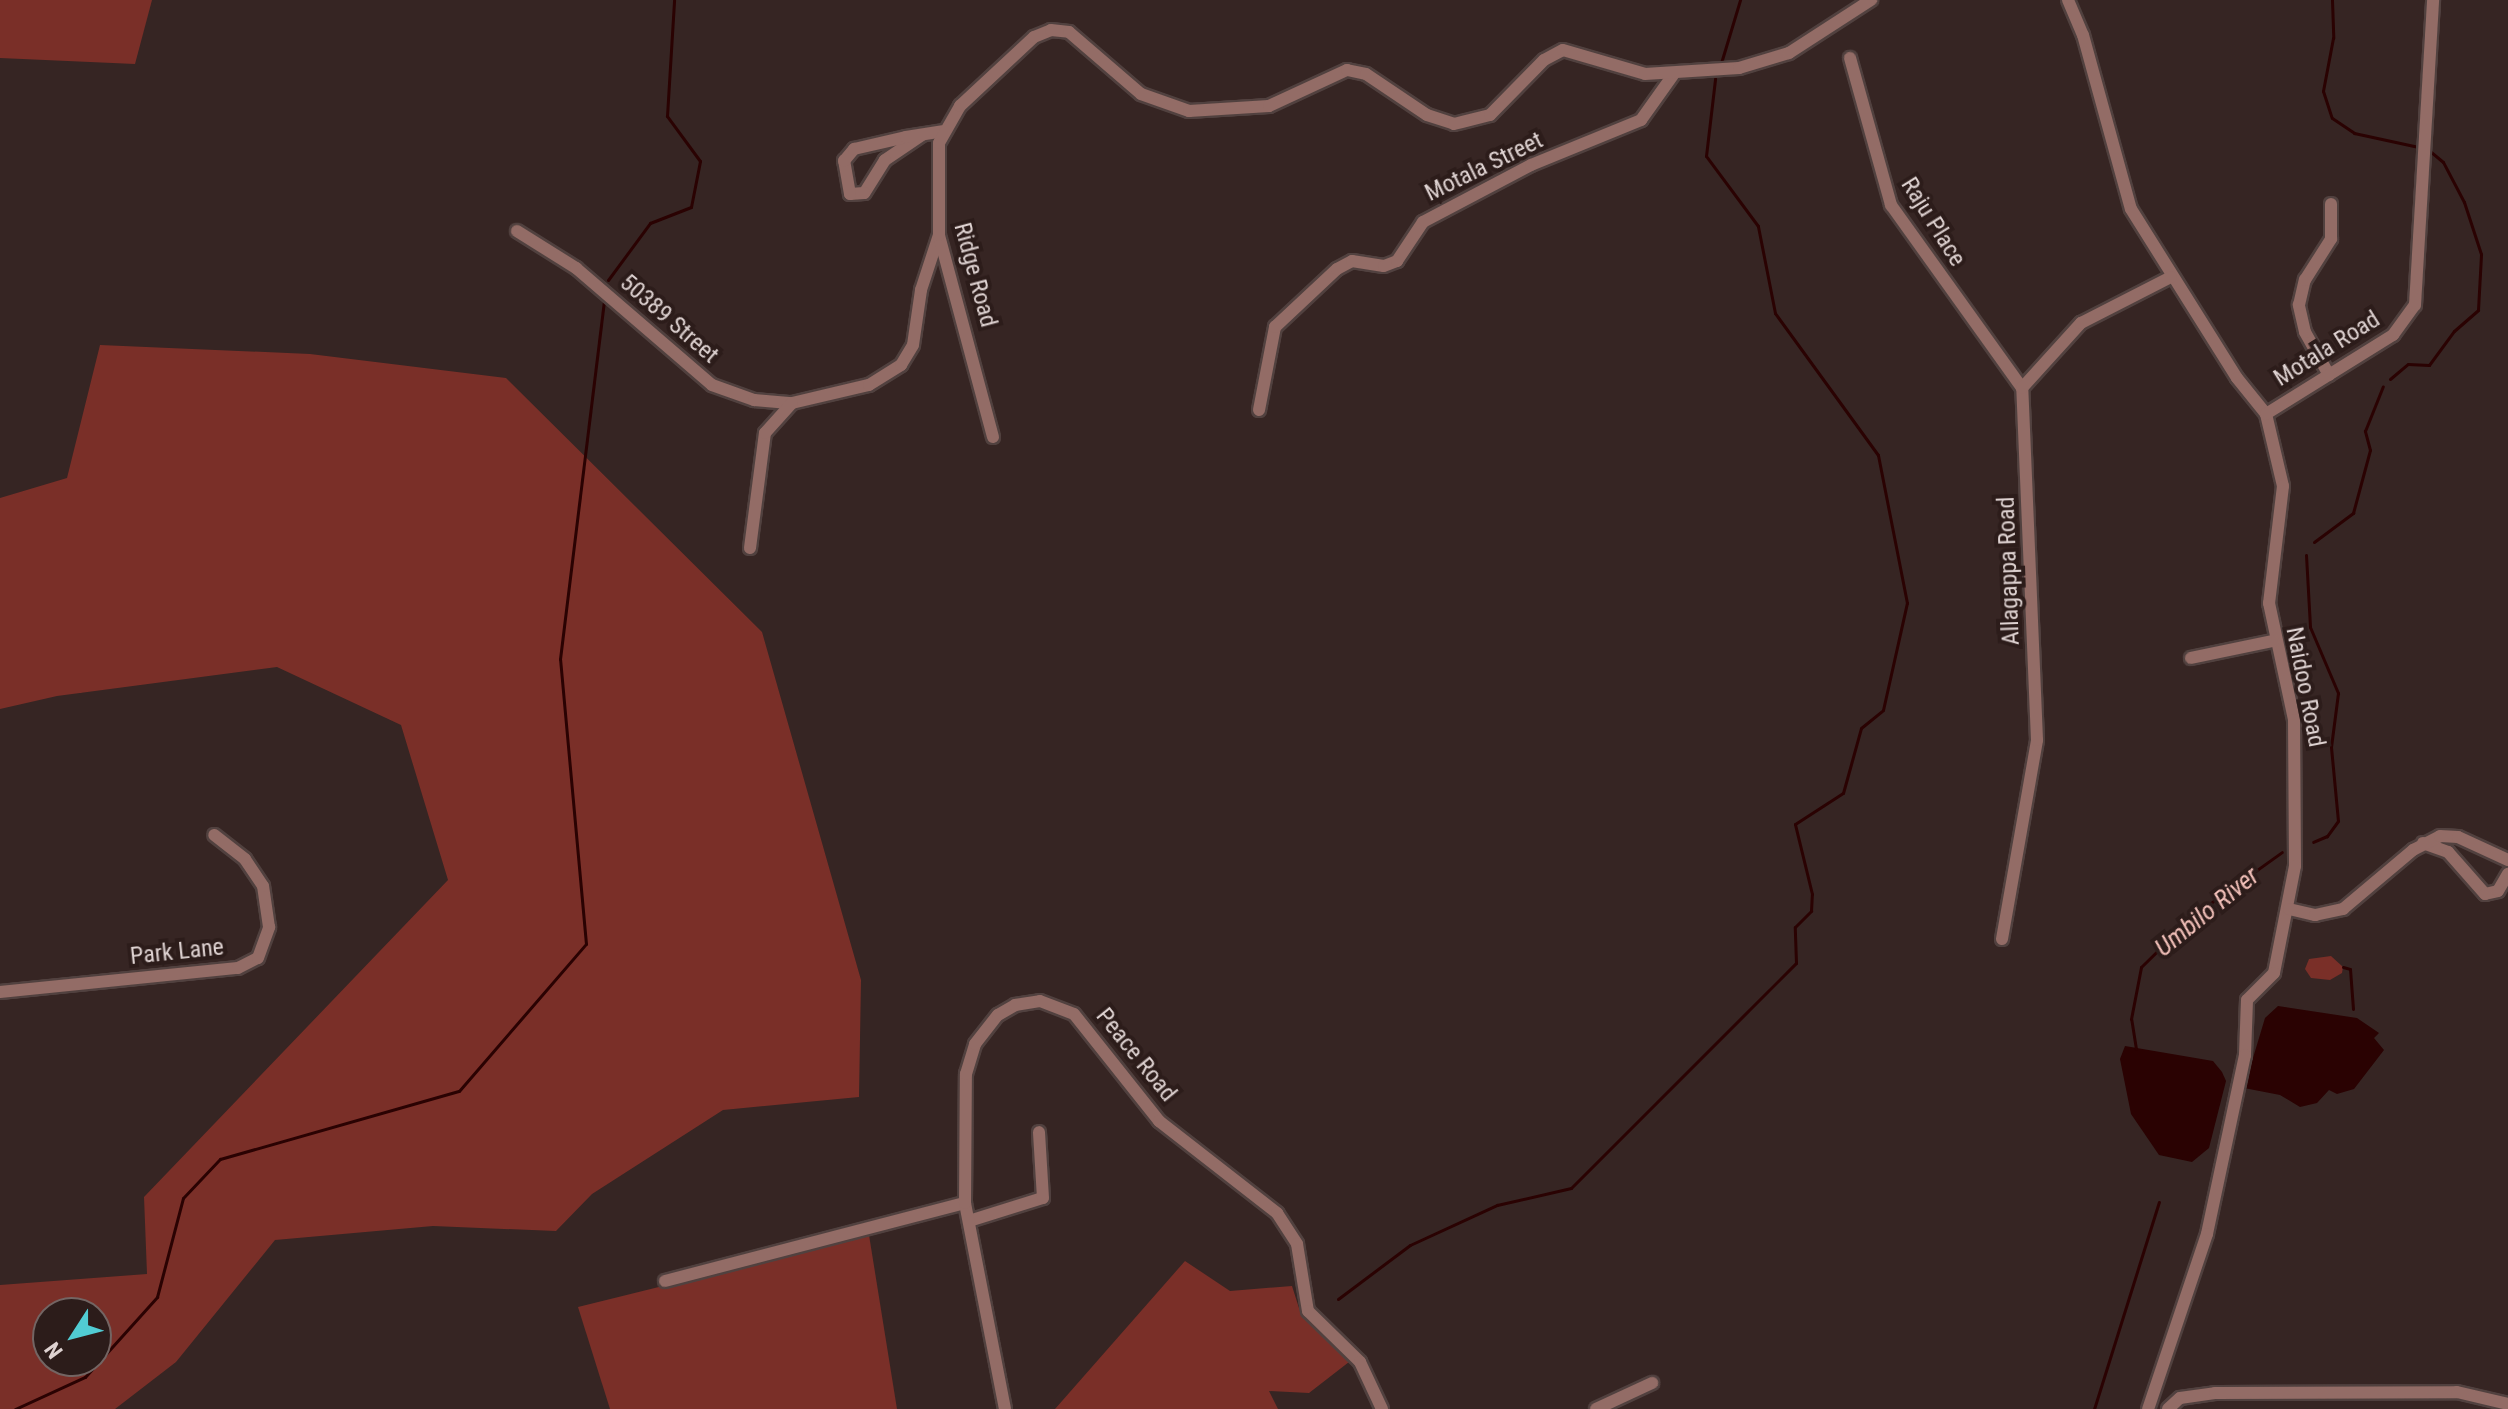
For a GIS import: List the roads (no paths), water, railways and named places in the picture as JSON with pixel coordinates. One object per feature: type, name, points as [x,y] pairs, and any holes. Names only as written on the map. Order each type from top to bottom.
[{"type":"street","points":[[922,135],[885,160],[864,193],[850,194],[847,154],[945,127],[1021,48],[1051,30],[1080,38],[1113,74],[1141,94],[1189,111],[1269,106],[1347,70],[1366,74],[1427,115],[1454,124],[1470,122],[1498,110],[1544,60],[1569,49],[1629,71],[1673,75],[1739,68],[1789,53],[1871,0]]},
{"type":"street","name":"Motala Road","points":[[2068,0],[2083,35],[2131,209],[2171,277],[2266,414],[2393,335],[2413,310],[2433,0]]},
{"type":"street","name":"Raju Place","points":[[1850,58],[1891,205],[1999,364],[2022,388]]},
{"type":"street","name":"Motala Street","points":[[1259,410],[1275,327],[1337,269],[1352,261],[1384,266],[1399,260],[1423,222],[1531,165],[1641,120],[1673,75]]},
{"type":"street","name":"Ridge Road","points":[[945,127],[937,166],[939,235],[993,437]]},
{"type":"street","points":[[2329,375],[2305,332],[2299,305],[2305,280],[2331,239],[2331,204]]},
{"type":"street","name":"50389 Street","points":[[517,231],[576,268],[712,385],[754,400],[792,403],[869,385],[901,365],[913,345],[921,290],[939,235]]},
{"type":"street","points":[[2022,388],[2081,323],[2171,277]]},
{"type":"street","name":"Allagappa Road","points":[[2002,939],[2037,740],[2022,388]]},
{"type":"street","points":[[750,548],[765,433],[792,403]]},
{"type":"street","name":"Naidoo Road","points":[[2148,1409],[2207,1234],[2245,1055],[2247,1000],[2274,970],[2289,909],[2297,853],[2294,720],[2273,641],[2270,589],[2283,486],[2266,414]]},
{"type":"street","points":[[2191,658],[2273,641]]},
{"type":"street","name":"Park Lane","points":[[0,992],[238,968],[258,958],[269,927],[263,886],[245,859],[214,835]]},
{"type":"street","points":[[2289,909],[2326,914],[2353,902],[2423,843],[2458,837],[2508,860]]},
{"type":"street","points":[[2423,843],[2448,852],[2485,894],[2498,891],[2508,874]]},
{"type":"street","name":"Peace Road","points":[[1005,1409],[965,1203],[966,1074],[975,1044],[998,1015],[1015,1005],[1048,1002],[1066,1007],[1159,1121],[1284,1221],[1297,1244],[1308,1311],[1360,1362],[1382,1409]]},
{"type":"street","points":[[969,1221],[1043,1198],[1039,1132]]},
{"type":"street","points":[[665,1281],[965,1203]]},
{"type":"street","points":[[1596,1409],[1652,1383]]},
{"type":"street","points":[[2168,1409],[2180,1398],[2215,1393],[2457,1392],[2508,1404]]},
{"type":"waterway","points":[[608,280],[650,223],[691,207],[700,161],[667,116],[674,0]]},
{"type":"waterway","points":[[1721,63],[1740,0]]},
{"type":"waterway","name":"Umbilo River","points":[[2332,0],[2333,38],[2323,91],[2332,118],[2354,133],[2419,147]]},
{"type":"waterway","points":[[1338,1299],[1410,1245],[1497,1205],[1571,1188],[1796,963],[1795,927],[1811,911],[1812,894],[1795,824],[1843,793],[1861,728],[1883,710],[1907,603],[1878,455],[1775,313],[1758,226],[1706,156],[1715,79]]},
{"type":"waterway","name":"Umbilo River","points":[[2390,379],[2408,364],[2429,365],[2454,331],[2478,310],[2481,254],[2464,202],[2443,162],[2430,151]]},
{"type":"waterway","points":[[15,1409],[85,1377],[157,1297],[183,1198],[220,1159],[459,1091],[586,944],[560,659],[604,299]]},
{"type":"waterway","name":"Umbilo River","points":[[2314,542],[2353,513],[2370,450],[2365,431],[2383,386]]},
{"type":"waterway","name":"Umbilo River","points":[[2306,555],[2310,627],[2338,693],[2331,747],[2338,821],[2327,836],[2313,842]]},
{"type":"waterway","name":"Umbilo River","points":[[2136,1049],[2131,1019],[2141,967],[2194,915],[2282,852]]},
{"type":"waterway","name":"Umbilo River","points":[[2343,967],[2350,969],[2353,1009]]},
{"type":"waterway","name":"Umbilo River","points":[[2094,1409],[2159,1202]]}]
